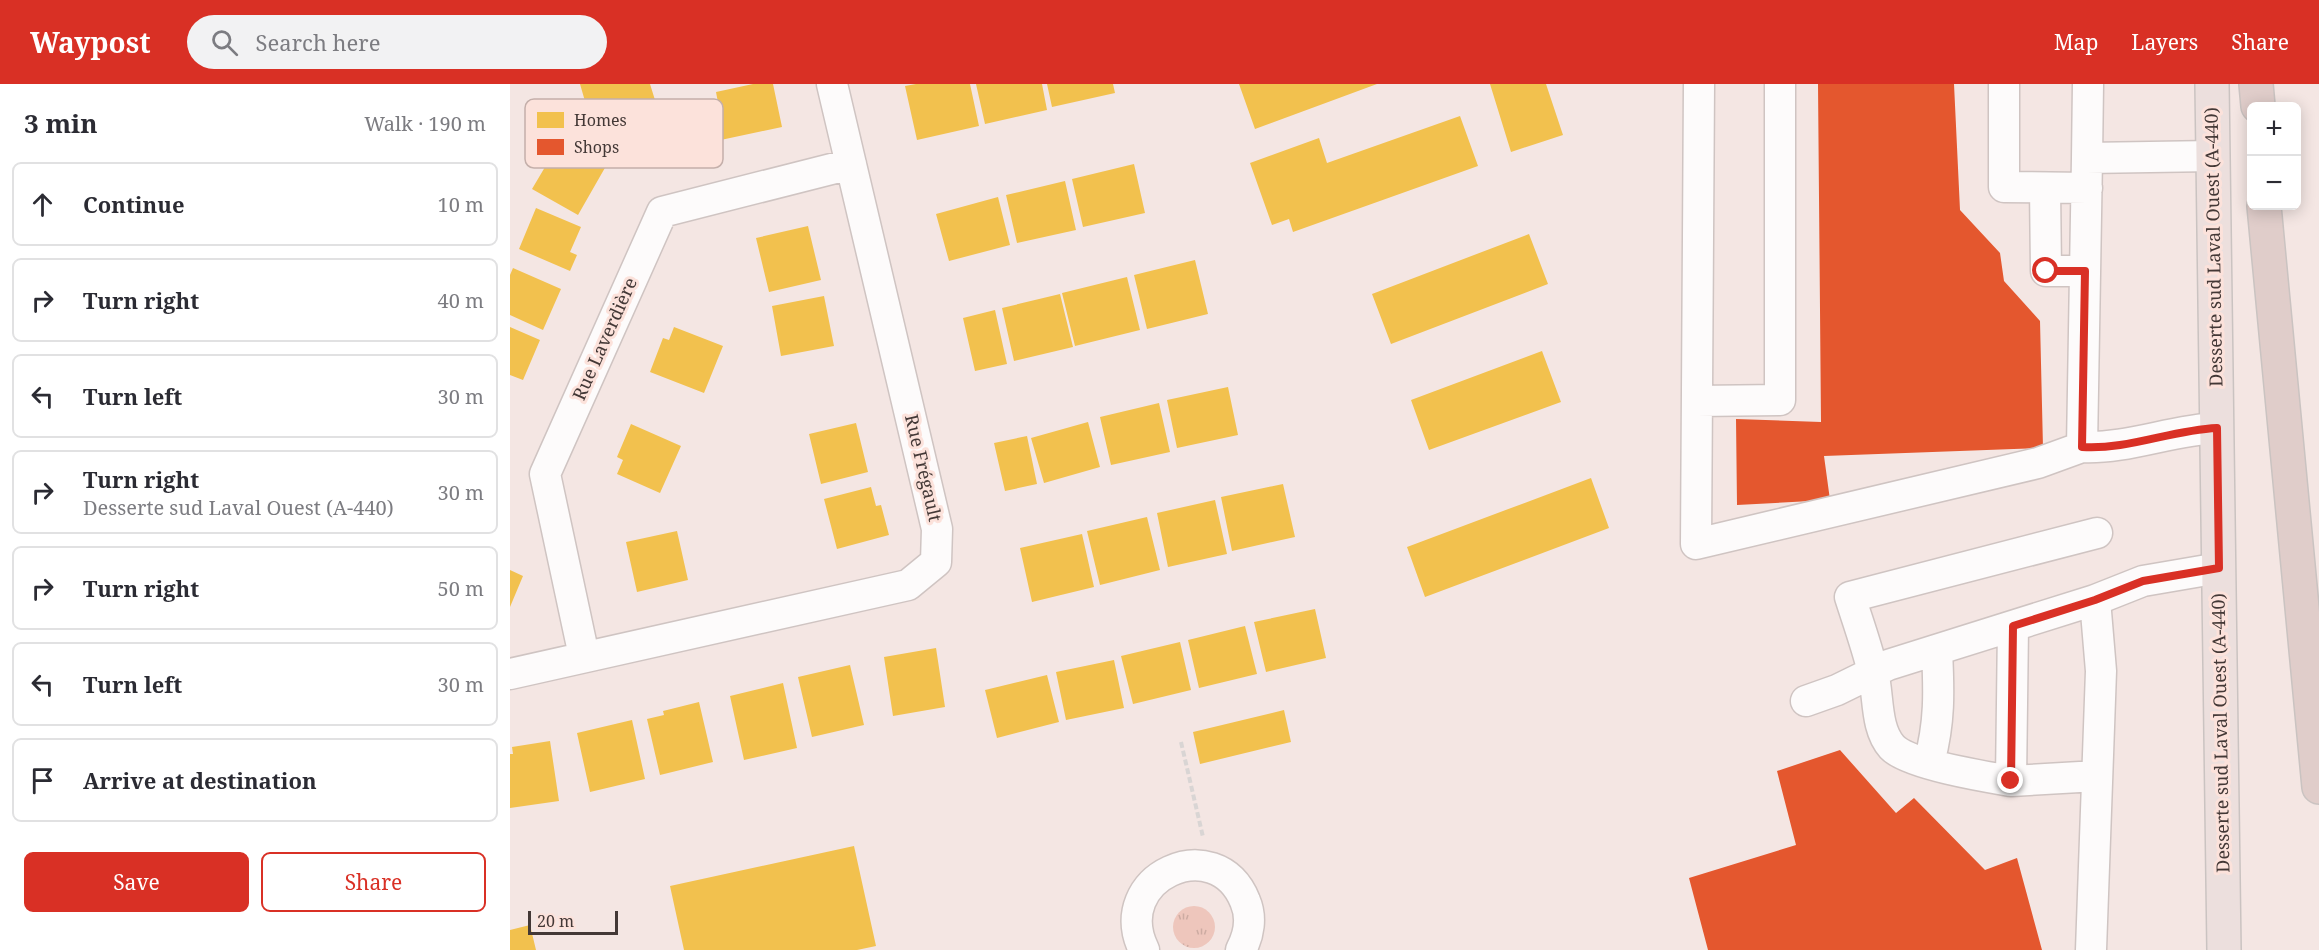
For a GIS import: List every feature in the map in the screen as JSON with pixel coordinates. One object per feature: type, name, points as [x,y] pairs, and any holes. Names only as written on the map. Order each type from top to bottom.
[{"type":"highway","points":[[2256,84],[2258,102]]},
{"type":"highway","points":[[2264,210],[2319,787]]},
{"type":"main road","name":"Desserte sud Laval Ouest (A-440)","points":[[2212,84],[2224,950]]},
{"type":"main road","points":[[2202,950],[2222,805]]},
{"type":"street","name":"Rue Frégault","points":[[510,674],[908,585],[936,562],[938,529],[832,84]]},
{"type":"street","points":[[1699,84],[1696,543],[2038,463],[2082,447],[2100,448],[2125,445],[2199,429],[2217,428]]},
{"type":"street","points":[[1697,401],[1780,400],[1780,84]]},
{"type":"street","points":[[2004,84],[2004,187],[2087,188]]},
{"type":"street","points":[[2082,447],[2088,84]]},
{"type":"street","points":[[2087,158],[2213,156]]},
{"type":"street","name":"Rue Laverdière","points":[[585,656],[544,474],[662,212],[851,164]]},
{"type":"street","points":[[2045,188],[2046,271],[2085,271]]},
{"type":"street","points":[[2097,533],[1850,597],[1873,672],[1886,740],[1894,750],[1929,763],[2011,781],[2097,776]]},
{"type":"street","points":[[1806,701],[1837,690],[1888,665],[2095,600],[2143,581],[2219,568]]},
{"type":"street","points":[[2091,950],[2101,671],[2095,600]]},
{"type":"street","points":[[2011,781],[2013,626]]},
{"type":"street","points":[[1929,763],[1940,706],[1937,650]]},
{"type":"street","points":[[1143,950],[1137,923],[1142,897],[1152,883],[1166,872],[1192,865],[1218,871],[1239,889],[1248,914],[1248,932],[1241,950]]},
{"type":"path","points":[[1181,742],[1204,833],[1203,840]]},
{"type":"green space","points":[[1194,906],[1202,907],[1209,912],[1214,919],[1214,935],[1209,942],[1202,947],[1194,948],[1186,947],[1179,942],[1174,935],[1173,927],[1174,919],[1179,912],[1186,907]]},
{"type":"building: Homes","points":[[580,84],[650,84],[655,99],[584,99]]},
{"type":"building: Homes","points":[[753,84],[773,84],[782,127],[723,140],[723,99],[717,99],[716,92]]},
{"type":"building: Homes","points":[[970,84],[979,126],[917,140],[905,86]]},
{"type":"building: Homes","points":[[976,84],[1042,84],[1047,110],[985,124]]},
{"type":"building: Homes","points":[[1047,84],[1113,84],[1115,93],[1052,107]]},
{"type":"building: Homes","points":[[1239,84],[1377,84],[1255,129]]},
{"type":"building: Homes","points":[[1490,84],[1546,84],[1563,135],[1511,152]]},
{"type":"building: Homes","points":[[1460,116],[1478,166],[1293,232],[1289,219],[1272,225],[1250,163],[1319,138],[1327,163]]},
{"type":"building: Homes","points":[[1134,164],[1145,213],[1083,227],[1072,179]]},
{"type":"building: Homes","points":[[544,168],[605,168],[578,215],[532,189]]},
{"type":"building: Homes","points":[[1065,181],[1076,230],[1017,243],[1006,195]]},
{"type":"building: Homes","points":[[998,197],[1010,245],[949,261],[936,214]]},
{"type":"building: Homes","points":[[536,208],[581,227],[570,252],[577,255],[570,271],[519,249]]},
{"type":"building: Homes","points":[[808,226],[821,280],[769,292],[756,238]]},
{"type":"building: Homes","points":[[1529,234],[1548,284],[1391,344],[1372,294]]},
{"type":"building: Homes","points":[[1195,260],[1208,314],[1147,329],[1134,275]]},
{"type":"building: Homes","points":[[513,268],[561,289],[543,330],[510,315],[510,275]]},
{"type":"building: Homes","points":[[1127,277],[1140,330],[1075,346],[1062,293]]},
{"type":"building: Homes","points":[[1060,294],[1073,347],[1014,361],[1002,308]]},
{"type":"building: Homes","points":[[824,296],[834,346],[781,356],[772,306]]},
{"type":"building: Homes","points":[[995,310],[1007,364],[975,371],[963,318]]},
{"type":"building: Homes","points":[[510,327],[540,340],[523,380],[510,375]]},
{"type":"building: Homes","points":[[674,327],[723,346],[704,393],[650,372],[663,338],[669,340]]},
{"type":"building: Homes","points":[[1542,351],[1561,402],[1429,450],[1411,400]]},
{"type":"building: Homes","points":[[1228,387],[1238,435],[1177,448],[1167,400]]},
{"type":"building: Homes","points":[[1159,403],[1170,452],[1111,465],[1100,417]]},
{"type":"building: Homes","points":[[1088,422],[1100,467],[1044,483],[1031,438]]},
{"type":"building: Homes","points":[[856,423],[868,472],[821,484],[809,434]]},
{"type":"building: Homes","points":[[631,424],[681,446],[660,493],[617,474],[623,460],[617,457]]},
{"type":"building: Homes","points":[[1027,436],[1037,484],[1005,491],[994,443]]},
{"type":"building: Homes","points":[[1591,478],[1609,528],[1425,597],[1407,547]]},
{"type":"building: Homes","points":[[1283,484],[1295,537],[1232,551],[1221,497]]},
{"type":"building: Homes","points":[[871,487],[876,506],[881,505],[889,535],[837,549],[824,499]]},
{"type":"building: Homes","points":[[1215,500],[1227,554],[1168,567],[1157,513]]},
{"type":"building: Homes","points":[[1147,517],[1160,570],[1100,585],[1087,531]]},
{"type":"building: Homes","points":[[677,531],[688,580],[637,592],[626,542]]},
{"type":"building: Homes","points":[[1082,534],[1094,587],[1032,602],[1020,548]]},
{"type":"building: Homes","points":[[510,570],[523,576],[510,607]]},
{"type":"building: Homes","points":[[1315,609],[1326,658],[1266,672],[1254,622]]},
{"type":"building: Homes","points":[[1245,626],[1257,674],[1199,688],[1188,640]]},
{"type":"building: Homes","points":[[1180,642],[1191,690],[1133,704],[1121,656]]},
{"type":"building: Homes","points":[[936,648],[945,707],[893,716],[884,657]]},
{"type":"building: Homes","points":[[1114,660],[1124,708],[1066,720],[1056,672]]},
{"type":"building: Homes","points":[[850,665],[864,725],[812,737],[798,677]]},
{"type":"building: Homes","points":[[1047,675],[1059,722],[997,738],[985,690]]},
{"type":"building: Homes","points":[[783,683],[797,748],[744,760],[730,696]]},
{"type":"building: Homes","points":[[699,702],[713,762],[660,775],[647,719],[664,715],[663,711]]},
{"type":"building: Homes","points":[[1284,710],[1291,742],[1200,764],[1193,732]]},
{"type":"building: Homes","points":[[632,720],[645,779],[590,792],[577,733]]},
{"type":"building: Homes","points":[[550,741],[559,801],[510,808],[512,747]]},
{"type":"building: Homes","points":[[854,846],[876,946],[857,950],[684,950],[670,886]]},
{"type":"building: Homes","points":[[530,925],[536,950],[510,950],[510,930]]},
{"type":"building: Shops","points":[[1818,84],[1954,84],[1960,210],[2000,253],[2004,281],[2040,321],[2043,448],[1824,456],[1830,500],[1737,505],[1736,419],[1821,422]]},
{"type":"building: Shops","points":[[1840,750],[1896,813],[1914,798],[1985,870],[2017,858],[2042,950],[1708,950],[1689,878],[1796,845],[1777,771]]},
{"type":"route","points":[[2011,781],[2013,626],[2095,600],[2143,581],[2219,568],[2217,428],[2199,429],[2125,445],[2100,448],[2082,447],[2085,271],[2046,271]]}]
